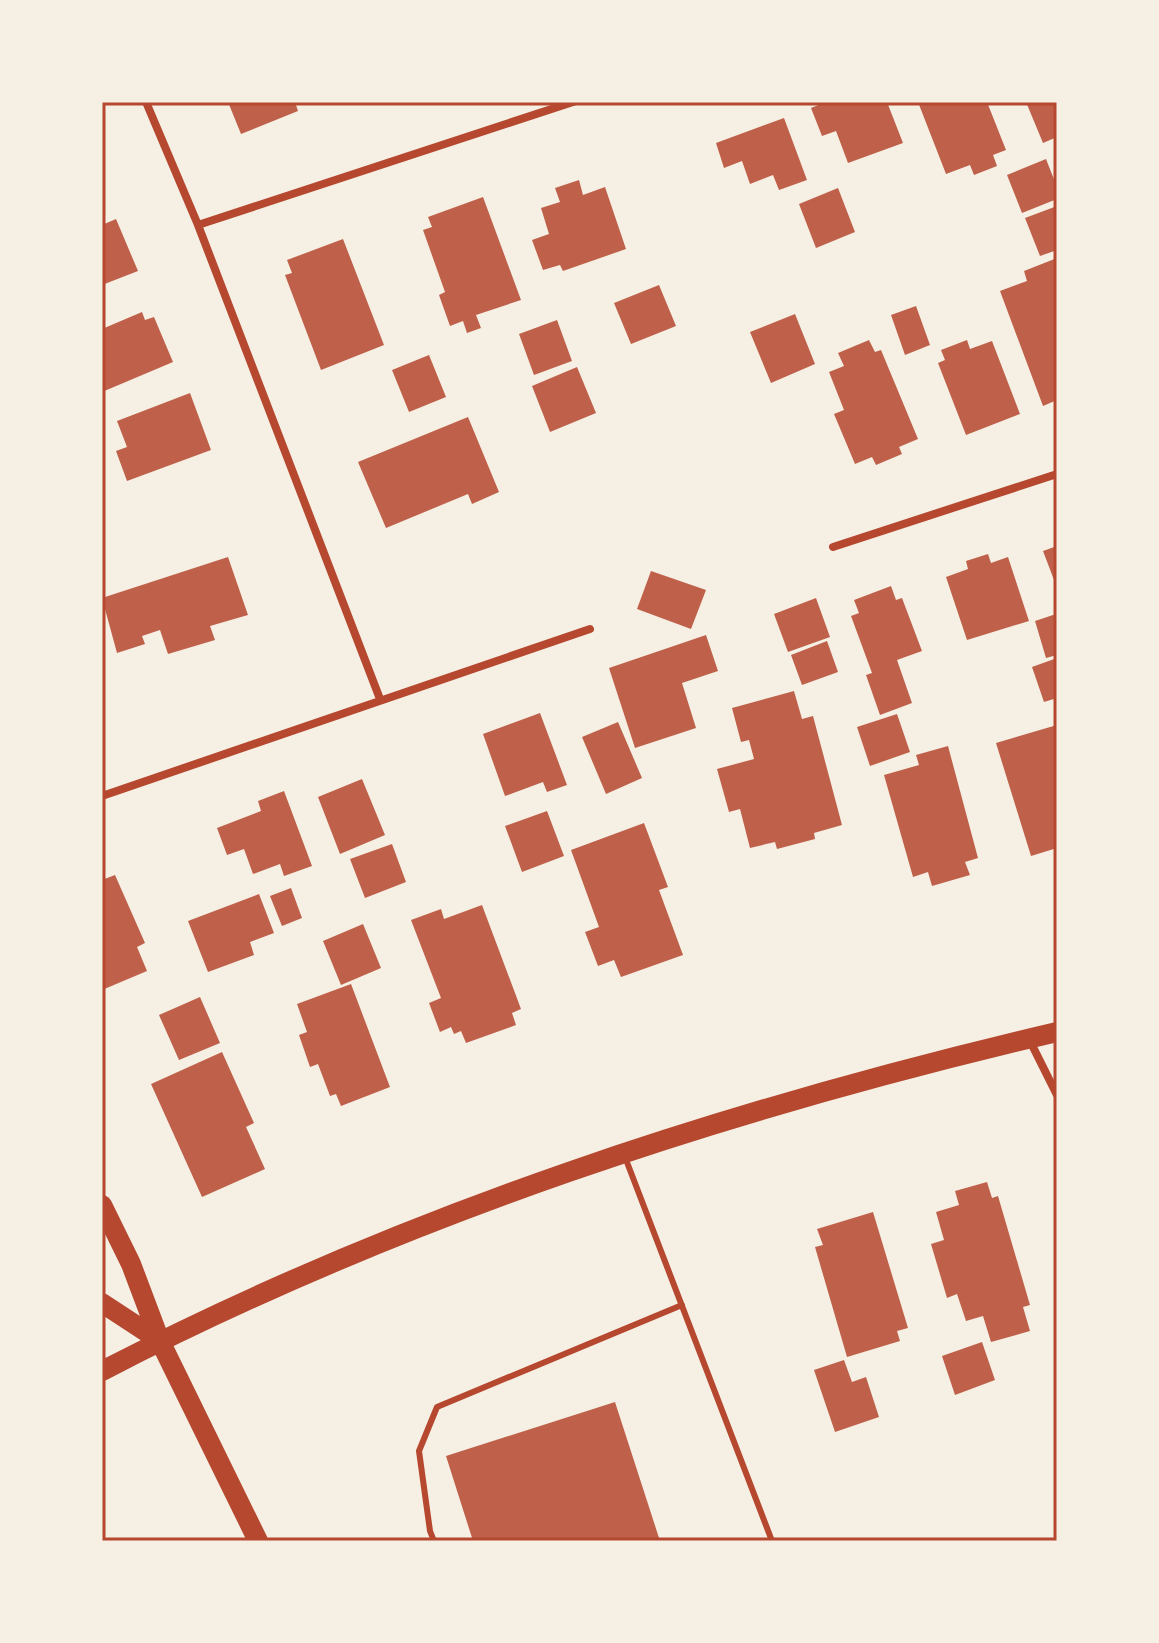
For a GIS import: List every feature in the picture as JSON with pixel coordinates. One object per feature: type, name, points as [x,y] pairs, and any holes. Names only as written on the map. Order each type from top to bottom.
[{"type":"main road","points":[[102,1371],[160,1341],[468,1208],[701,1126],[1057,1032]]},
{"type":"main road","points":[[102,1205],[131,1264],[160,1341],[258,1541]]},
{"type":"main road","points":[[102,1303],[160,1341]]},
{"type":"street","points":[[146,102],[198,225],[380,699]]},
{"type":"street","points":[[198,225],[573,102]]},
{"type":"street","points":[[833,547],[1057,474]]},
{"type":"street","points":[[102,796],[590,629]]},
{"type":"street","points":[[1028,1039],[1057,1095]]},
{"type":"lane","points":[[624,1154],[772,1541]]},
{"type":"lane","points":[[434,1541],[419,1451],[437,1407],[682,1305]]},
{"type":"building","points":[[228,102],[295,102],[298,111],[241,134]]},
{"type":"building","points":[[826,102],[887,102],[903,143],[848,163],[836,131],[822,136],[811,108]]},
{"type":"building","points":[[918,102],[987,102],[1006,150],[993,155],[997,166],[974,175],[970,165],[946,174]]},
{"type":"building","points":[[1026,102],[1057,102],[1057,137],[1043,143]]},
{"type":"building","points":[[784,118],[807,180],[779,190],[773,175],[750,184],[742,161],[724,168],[716,143]]},
{"type":"building","points":[[1046,159],[1057,187],[1057,199],[1022,213],[1007,175]]},
{"type":"building","points":[[579,180],[583,195],[605,187],[626,249],[563,271],[560,265],[543,270],[532,240],[549,234],[541,208],[560,202],[555,188]]},
{"type":"building","points":[[838,188],[855,232],[816,248],[799,204]]},
{"type":"building","points":[[483,197],[521,300],[476,315],[481,328],[467,333],[463,321],[450,326],[439,295],[445,292],[423,230],[432,227],[428,217]]},
{"type":"building","points":[[1057,206],[1057,250],[1040,256],[1025,218]]},
{"type":"building","points":[[116,219],[138,271],[102,285],[102,225]]},
{"type":"building","points":[[343,239],[384,345],[321,370],[285,275],[292,273],[287,260]]},
{"type":"building","points":[[1057,258],[1057,400],[1043,406],[1000,291],[1027,281],[1024,271]]},
{"type":"building","points":[[659,285],[676,326],[631,344],[614,303]]},
{"type":"building","points":[[916,306],[930,345],[905,355],[891,315]]},
{"type":"building","points":[[142,312],[145,320],[154,317],[173,362],[102,392],[102,329]]},
{"type":"building","points":[[795,314],[815,364],[771,383],[750,332]]},
{"type":"building","points":[[557,320],[572,361],[534,375],[519,334]]},
{"type":"building","points":[[869,340],[875,352],[881,350],[918,439],[899,447],[902,454],[876,465],[872,457],[855,464],[834,414],[844,410],[829,372],[844,366],[838,353]]},
{"type":"building","points":[[967,340],[970,349],[992,341],[1020,414],[966,435],[938,363],[945,360],[941,350]]},
{"type":"building","points":[[429,355],[446,397],[409,412],[392,370]]},
{"type":"building","points":[[577,367],[596,413],[550,432],[532,386]]},
{"type":"building","points":[[190,393],[211,450],[127,481],[116,451],[127,447],[117,421]]},
{"type":"building","points":[[468,417],[499,492],[472,504],[468,494],[386,528],[358,462]]},
{"type":"building","points":[[1057,546],[1057,588],[1043,551]]},
{"type":"building","points":[[988,554],[991,563],[1008,557],[1029,621],[967,640],[946,577],[968,569],[966,561]]},
{"type":"building","points":[[228,557],[248,615],[210,626],[215,640],[168,654],[160,630],[142,636],[145,644],[117,653],[102,598]]},
{"type":"building","points":[[651,571],[706,590],[691,629],[637,609]]},
{"type":"building","points":[[891,586],[896,600],[902,598],[922,651],[897,660],[912,703],[880,715],[866,675],[872,673],[851,616],[859,613],[854,600]]},
{"type":"building","points":[[816,598],[830,637],[788,652],[774,614]]},
{"type":"building","points":[[1056,614],[1057,655],[1046,658],[1035,621]]},
{"type":"building","points":[[706,635],[718,671],[682,683],[696,728],[635,748],[609,668]]},
{"type":"building","points":[[827,641],[838,672],[802,685],[791,655]]},
{"type":"building","points":[[1057,658],[1057,698],[1044,702],[1032,667]]},
{"type":"building","points":[[794,691],[802,719],[813,716],[842,825],[814,833],[815,839],[777,849],[775,842],[750,848],[740,809],[729,812],[717,769],[754,759],[749,740],[741,742],[732,708]]},
{"type":"building","points":[[540,713],[567,785],[547,792],[543,782],[505,796],[483,734]]},
{"type":"building","points":[[897,714],[910,752],[870,766],[857,727]]},
{"type":"building","points":[[618,722],[642,778],[606,794],[582,737]]},
{"type":"building","points":[[1057,725],[1057,848],[1031,856],[996,743]]},
{"type":"building","points":[[948,746],[978,858],[965,862],[970,875],[932,886],[928,872],[913,877],[884,775],[919,765],[916,755]]},
{"type":"building","points":[[362,779],[385,835],[340,854],[318,797]]},
{"type":"building","points":[[284,791],[312,866],[284,876],[280,864],[253,874],[244,849],[227,855],[217,828],[261,811],[258,801]]},
{"type":"building","points":[[547,811],[564,856],[522,872],[505,826]]},
{"type":"building","points":[[644,823],[668,887],[659,890],[683,955],[621,977],[614,960],[598,966],[585,932],[599,927],[571,850]]},
{"type":"building","points":[[392,844],[406,882],[365,898],[350,859]]},
{"type":"building","points":[[115,875],[145,943],[137,947],[147,971],[102,990],[102,880]]},
{"type":"building","points":[[291,888],[302,918],[282,926],[270,896]]},
{"type":"building","points":[[259,894],[274,933],[250,942],[254,955],[208,972],[188,921]]},
{"type":"building","points":[[482,905],[521,1009],[512,1013],[516,1025],[466,1043],[461,1031],[454,1034],[451,1027],[440,1032],[429,1003],[441,998],[411,920],[441,909],[444,919]]},
{"type":"building","points":[[363,924],[381,968],[341,985],[323,941]]},
{"type":"building","points":[[351,984],[390,1087],[341,1106],[336,1094],[330,1096],[318,1064],[310,1067],[299,1035],[307,1032],[297,1004]]},
{"type":"building","points":[[200,997],[220,1043],[179,1060],[159,1015]]},
{"type":"building","points":[[222,1052],[254,1123],[246,1127],[265,1169],[202,1197],[151,1084]]},
{"type":"building","points":[[987,1182],[992,1198],[998,1196],[1030,1305],[1023,1307],[1030,1331],[991,1342],[983,1316],[966,1321],[957,1294],[947,1298],[931,1244],[944,1240],[936,1212],[959,1205],[955,1191]]},
{"type":"building","points":[[873,1212],[908,1328],[897,1331],[900,1341],[847,1357],[815,1247],[823,1245],[817,1229]]},
{"type":"building","points":[[982,1342],[995,1380],[955,1395],[942,1356]]},
{"type":"building","points":[[844,1360],[852,1382],[866,1377],[879,1417],[835,1432],[814,1370]]},
{"type":"building","points":[[615,1402],[660,1541],[473,1541],[446,1456]]}]
